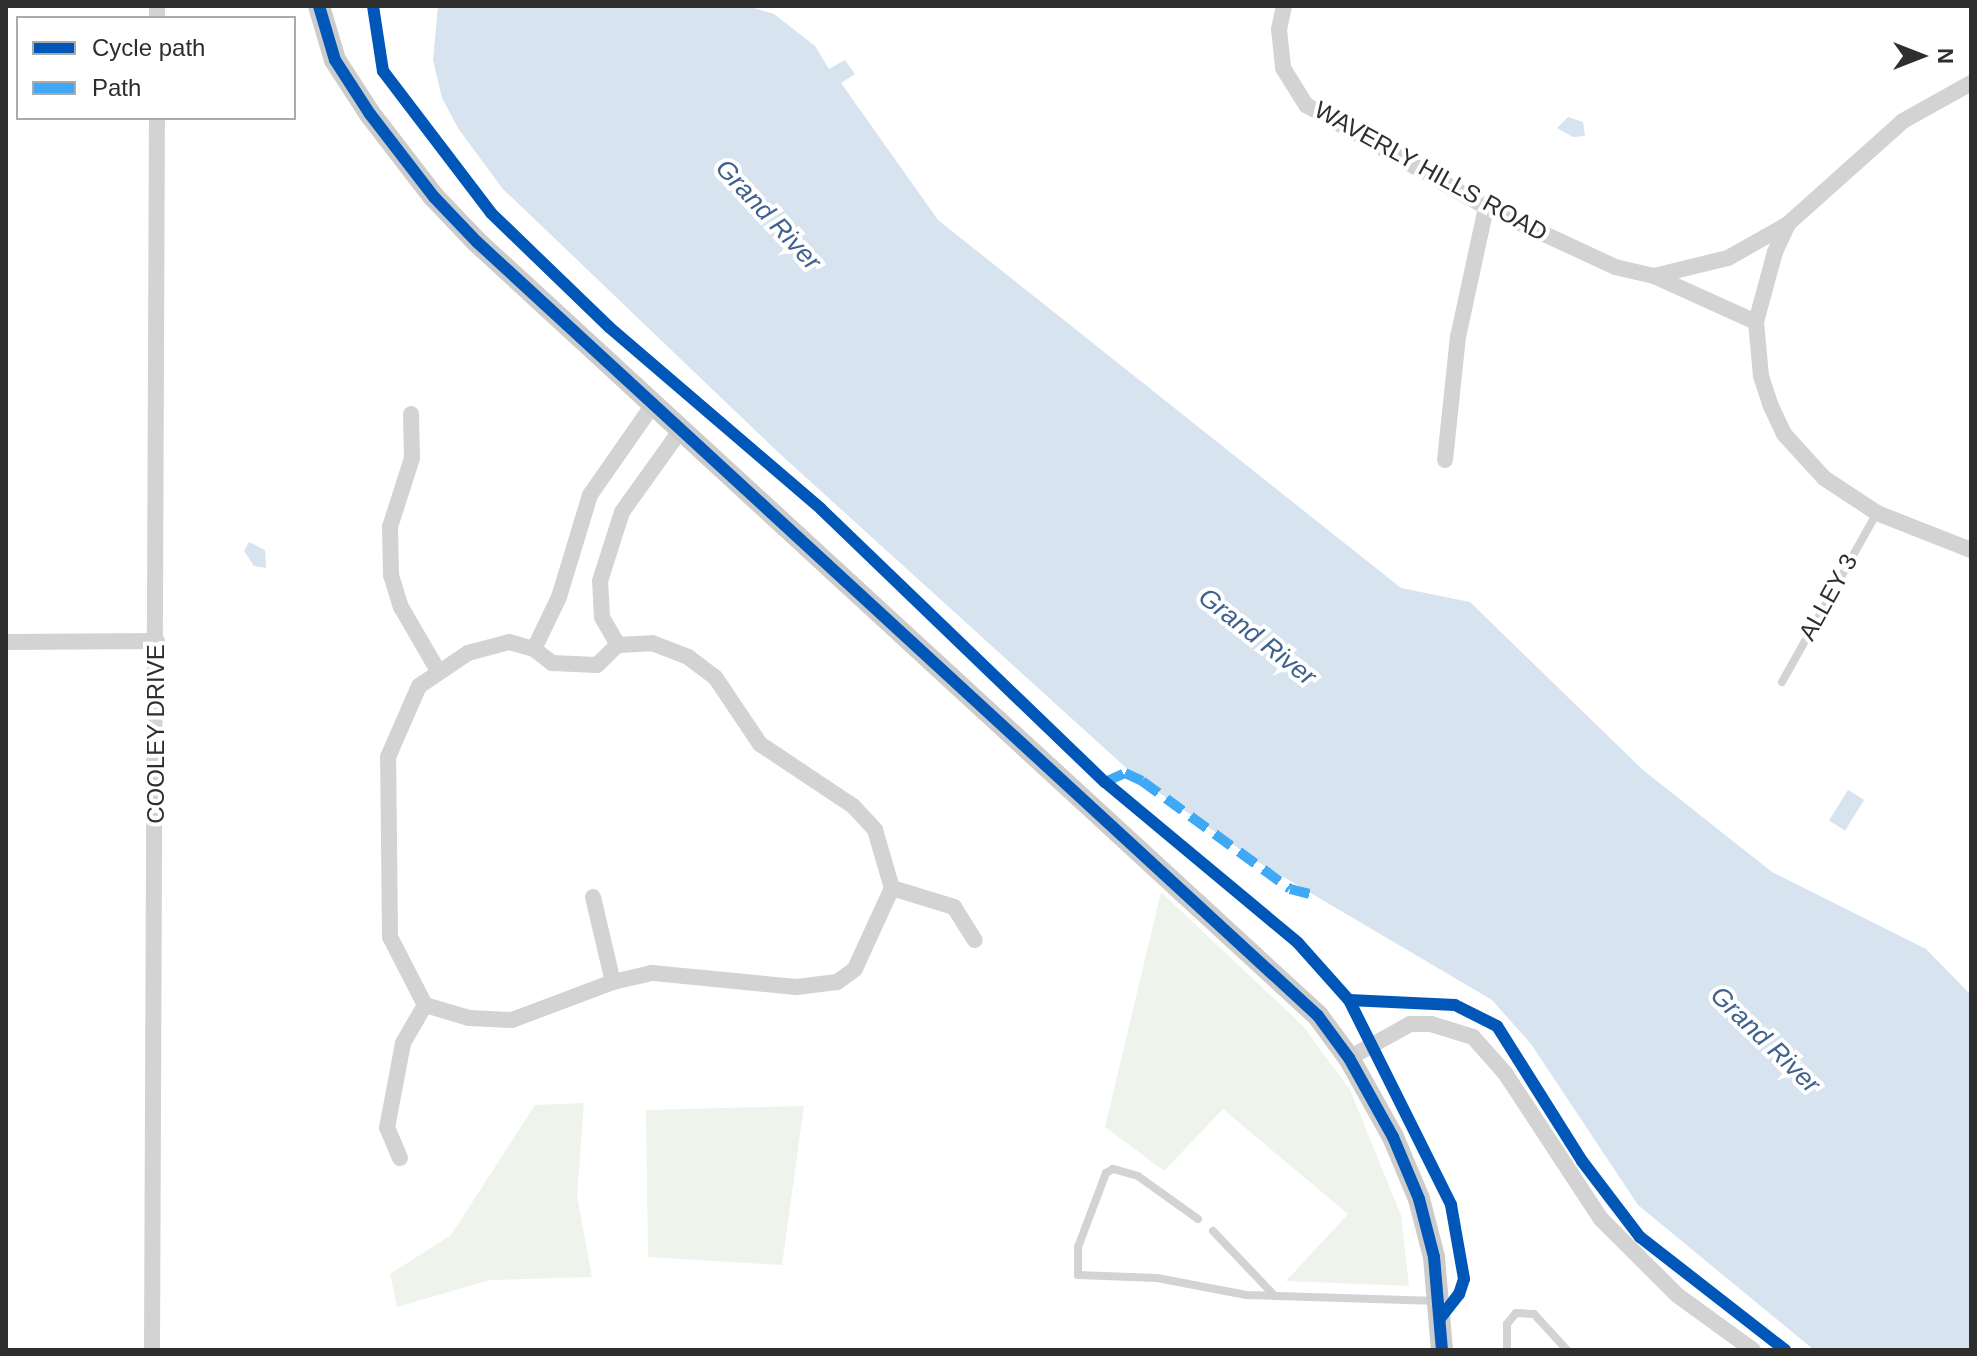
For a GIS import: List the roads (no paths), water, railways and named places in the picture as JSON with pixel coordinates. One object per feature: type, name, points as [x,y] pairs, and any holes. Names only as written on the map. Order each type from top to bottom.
[{"type":"street","points":[[319,6],[335,60],[434,197],[652,406],[1318,1016],[1349,1058],[1393,1137],[1419,1199],[1439,1301],[1442,1350]]},
{"type":"street","name":"WAVERLY HILLS ROAD","points":[[1284,6],[1279,50],[1283,68],[1306,105],[1486,207],[1615,267],[1654,276],[1756,322]]},
{"type":"street","points":[[1971,83],[1903,121],[1788,224],[1775,252],[1756,322],[1761,376],[1784,434],[1824,478],[1877,513],[1971,550]]},
{"type":"street","name":"COOLEY DRIVE","points":[[152,1350],[157,120]]},
{"type":"street","points":[[1445,460],[1458,337],[1486,207]]},
{"type":"street","name":"WAVERLY HILLS ROAD","points":[[1654,276],[1728,258],[1788,224]]},
{"type":"street","points":[[534,649],[559,597],[590,495],[652,406]]},
{"type":"street","points":[[411,414],[412,458],[390,527],[391,575],[401,607],[437,669]]},
{"type":"street","points":[[618,645],[602,617],[600,581],[622,512],[680,431]]},
{"type":"street","points":[[6,642],[157,641]]},
{"type":"street","points":[[509,642],[534,649],[552,663],[597,665],[618,645],[652,643],[688,657],[715,677],[760,744],[853,806],[875,830],[892,888],[872,942],[855,969],[837,982],[796,987],[652,973],[613,982],[512,1020],[469,1018],[425,1005],[390,937],[388,757],[405,708],[437,669],[468,653],[509,642]]},
{"type":"street","points":[[892,888],[954,907],[975,940]]},
{"type":"street","points":[[593,897],[613,982]]},
{"type":"street","points":[[400,1158],[387,1128],[403,1043],[425,1005]]},
{"type":"street","points":[[1349,1058],[1410,1024],[1431,1024],[1473,1037],[1505,1073],[1601,1219],[1677,1295],[1753,1350]]},
{"type":"lane","name":"ALLEY 3","points":[[1782,682],[1877,513]]},
{"type":"lane","points":[[1198,1219],[1138,1176],[1113,1169],[1106,1173],[1078,1247],[1078,1275],[1157,1278],[1275,1296],[1439,1301]]},
{"type":"lane","points":[[1213,1231],[1275,1296]]},
{"type":"lane","points":[[1507,1350],[1507,1324],[1516,1313],[1534,1314],[1567,1350]]},
{"type":"water","name":"Grand River","points":[[438,6],[747,6],[774,14],[815,46],[829,69],[845,60],[855,74],[841,83],[938,220],[1401,588],[1470,602],[1643,770],[1772,872],[1926,949],[1971,995],[1971,1350],[1814,1350],[1638,1205],[1531,1044],[1492,1000],[1258,862],[1134,775],[780,454],[502,188],[458,128],[442,98],[433,60]]},
{"type":"water","points":[[1568,117],[1583,122],[1585,136],[1573,137],[1557,128]]},
{"type":"water","points":[[249,542],[265,550],[266,568],[254,566],[244,551]]},
{"type":"water","points":[[1848,790],[1864,800],[1845,831],[1829,821]]}]
